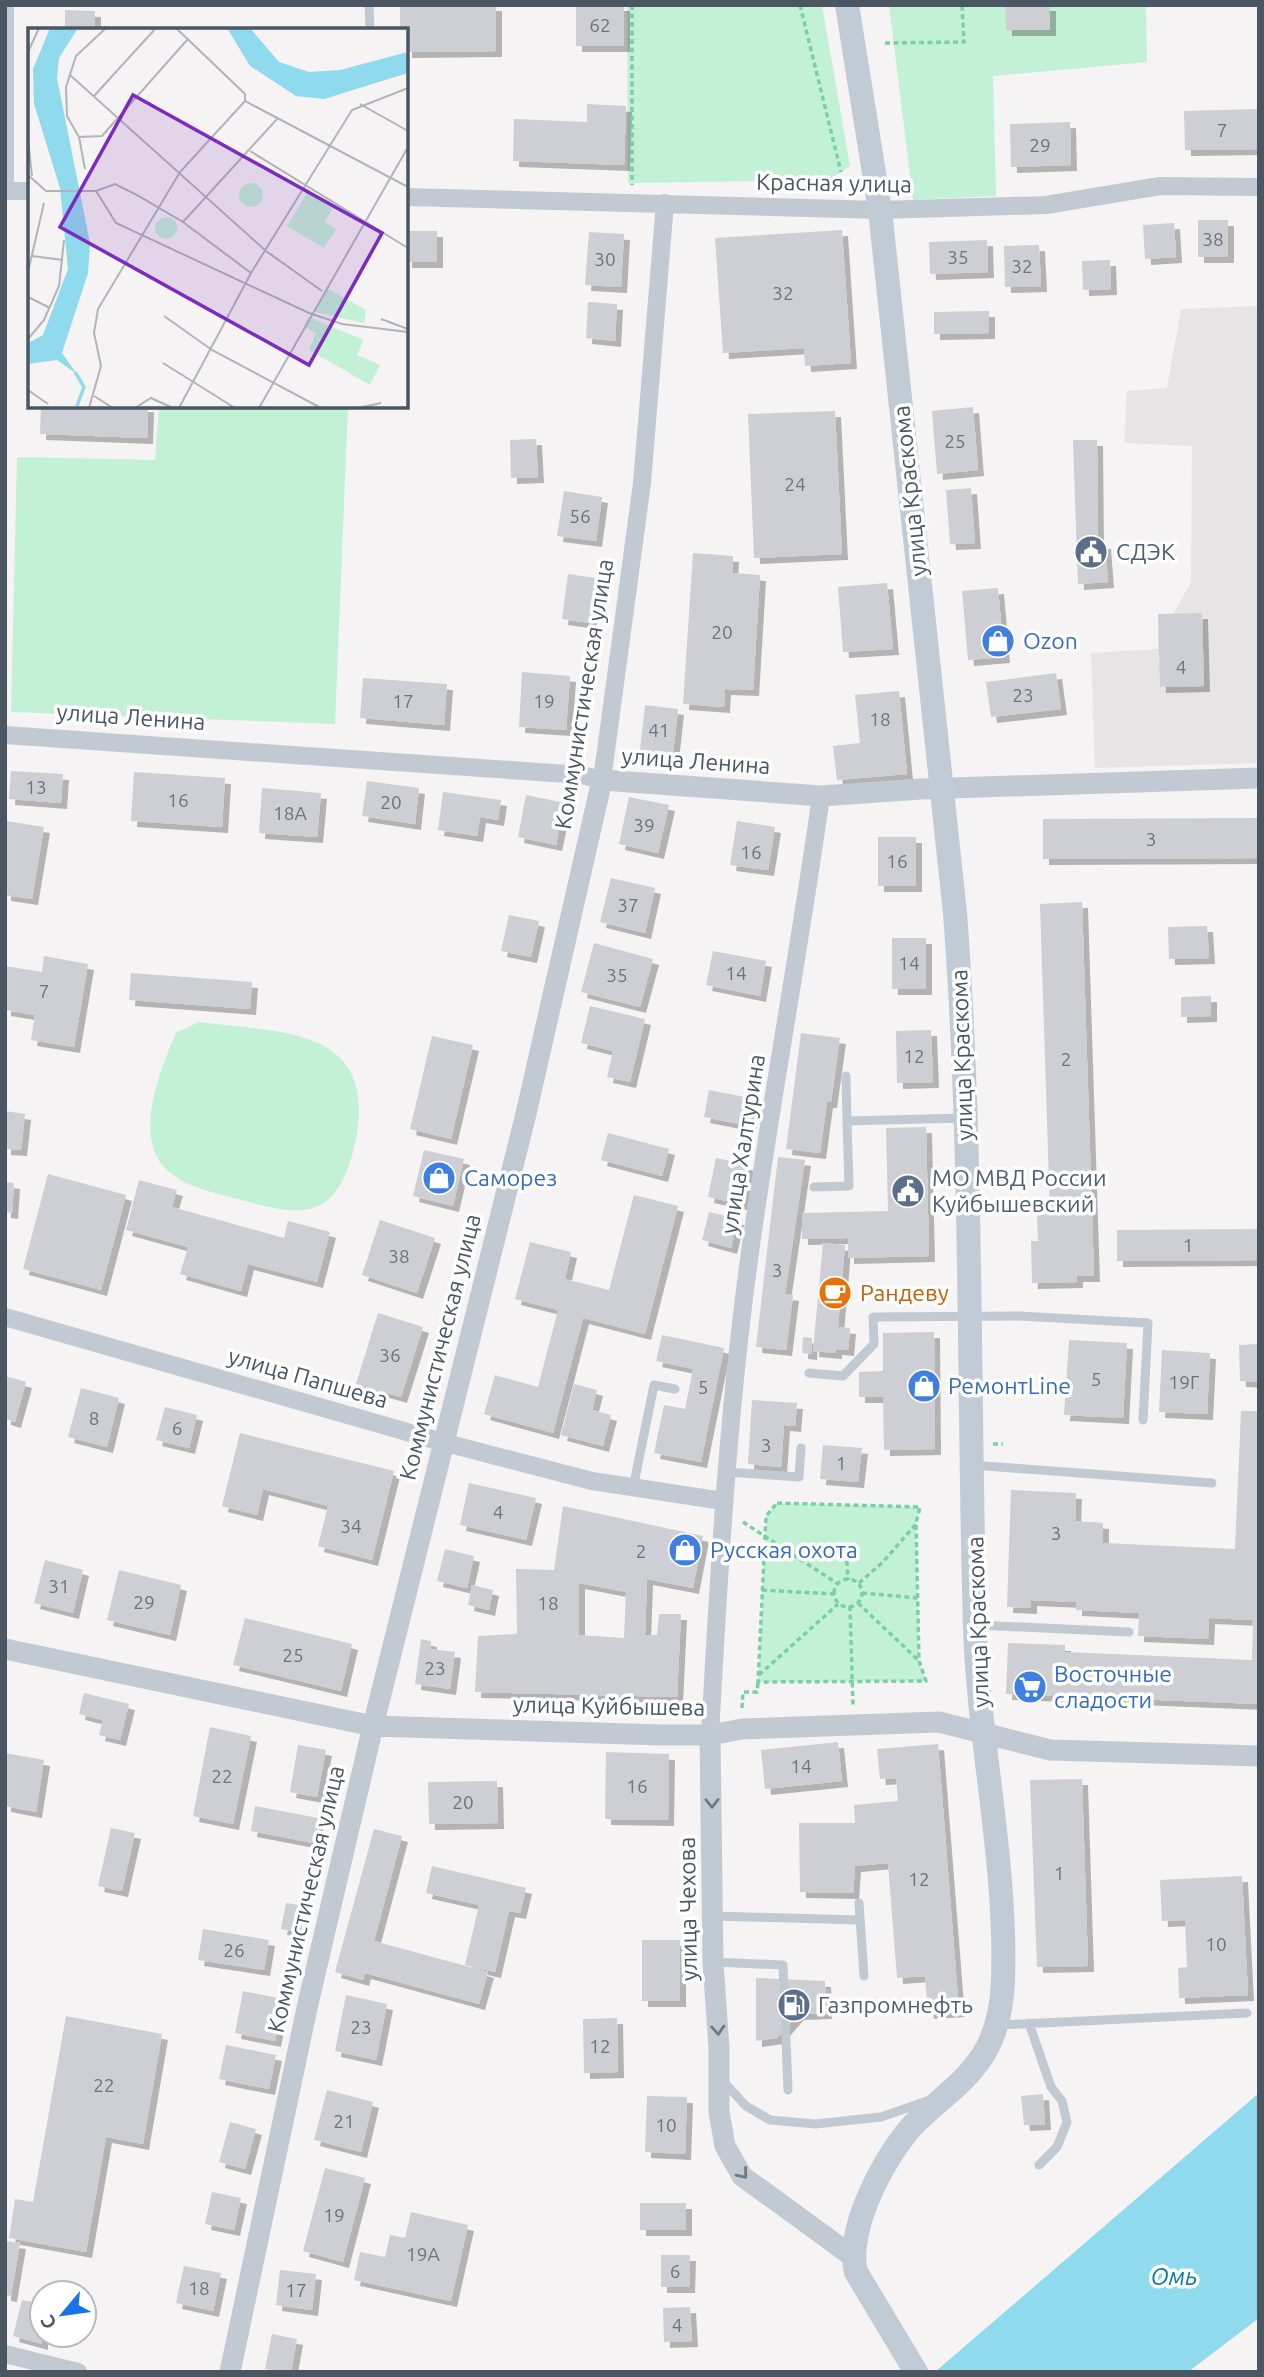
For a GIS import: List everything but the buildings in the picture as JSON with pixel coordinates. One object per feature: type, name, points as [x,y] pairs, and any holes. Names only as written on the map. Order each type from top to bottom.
[{"type":"main road","name":"улица Краскома","points":[[847,5],[880,210],[942,789],[962,1013],[975,1625],[978,1694],[1002,1926],[1003,1983],[997,2025],[984,2053],[967,2077],[916,2122],[899,2144],[870,2193],[854,2264]]},
{"type":"main road","points":[[854,2264],[916,2372]]},
{"type":"street","points":[[5,5],[5,190],[28,191]]},
{"type":"street","name":"Красная улица","points":[[408,197],[632,201],[880,210],[1046,205],[1160,186],[1259,187]]},
{"type":"street","name":"Коммунистическая улица","points":[[230,2372],[307,2008],[442,1442],[525,1118],[602,779],[642,483],[666,203]]},
{"type":"street","name":"улица Ленина","points":[[5,735],[582,775],[602,779],[821,796],[1259,778]]},
{"type":"street","name":"улица Халтурина","points":[[723,1506],[751,1246],[794,985],[821,796]]},
{"type":"street","name":"улица Папшева","points":[[5,1317],[592,1482],[723,1506]]},
{"type":"street","name":"улица Чехова","points":[[723,1506],[710,1735],[713,1962],[719,2112],[725,2146],[742,2176],[854,2264]]},
{"type":"street","name":"улица Куйбышева","points":[[6,1652],[373,1726],[710,1735],[742,1729],[939,1722],[1050,1750],[1259,1756]]},
{"type":"street","points":[[5,2354],[78,2372]]},
{"type":"lane","points":[[369,5],[370,28]]},
{"type":"lane","points":[[814,1187],[849,1186],[846,1076]]},
{"type":"lane","points":[[847,1121],[965,1118]]},
{"type":"lane","points":[[809,1373],[843,1376],[874,1345],[873,1317],[1019,1316],[1148,1323],[1143,1420]]},
{"type":"lane","points":[[633,1488],[654,1385],[675,1390]]},
{"type":"lane","points":[[726,1472],[799,1477],[801,1448]]},
{"type":"lane","points":[[973,1465],[1212,1483]]},
{"type":"lane","points":[[975,1625],[1129,1632]]},
{"type":"lane","points":[[859,1903],[858,1920],[864,1976]]},
{"type":"lane","points":[[714,1916],[858,1920]]},
{"type":"lane","points":[[713,1962],[783,1965],[788,2090]]},
{"type":"lane","points":[[997,2025],[1247,2012]]},
{"type":"lane","points":[[1029,2023],[1051,2087],[1062,2101],[1067,2122],[1057,2147],[1039,2165]]},
{"type":"lane","points":[[719,2077],[746,2106],[770,2120],[815,2123],[881,2117],[949,2094]]},
{"type":"path","points":[[632,5],[632,201]]},
{"type":"path","points":[[800,5],[841,172]]},
{"type":"path","points":[[885,43],[964,41],[962,5]]},
{"type":"path","points":[[742,1729],[743,1692],[757,1692],[766,1516],[776,1503],[920,1507],[916,1524],[919,1661],[926,1681],[758,1679]]},
{"type":"path","points":[[723,1506],[838,1584]]},
{"type":"path","points":[[859,1583],[883,1562],[916,1524]]},
{"type":"path","points":[[846,1544],[848,1580]]},
{"type":"path","points":[[838,1604],[834,1594],[838,1584],[848,1580],[859,1583]]},
{"type":"path","points":[[838,1604],[850,1606],[858,1603],[862,1593],[859,1583]]},
{"type":"path","points":[[762,1590],[834,1594]]},
{"type":"path","points":[[862,1593],[918,1598]]},
{"type":"path","points":[[858,1603],[919,1661]]},
{"type":"path","points":[[758,1679],[838,1604]]},
{"type":"path","points":[[850,1606],[854,1727]]},
{"type":"shaded area","points":[[1259,306],[1259,763],[1095,768],[1091,653],[1158,649],[1158,614],[1173,614],[1191,582],[1192,446],[1124,443],[1127,391],[1167,388],[1181,309]]},
{"type":"green space","points":[[627,5],[822,5],[850,166],[829,180],[628,183]]},
{"type":"green space","points":[[889,5],[1146,5],[1147,62],[993,76],[996,196],[913,200]]},
{"type":"green space","points":[[159,408],[348,408],[335,724],[11,712],[17,457],[155,460]]},
{"type":"green space","points":[[199,1022],[295,1035],[321,1045],[341,1059],[355,1081],[359,1111],[348,1168],[336,1191],[323,1203],[297,1210],[266,1207],[194,1186],[169,1172],[158,1158],[152,1142],[150,1124],[157,1085],[176,1033]]},
{"type":"green space","points":[[777,1503],[920,1507],[916,1524],[919,1661],[926,1681],[758,1682],[766,1516]]},
{"type":"water","name":"Омь","points":[[1259,2093],[1259,2318],[1188,2372],[935,2372]]},
{"type":"place","name":"СДЭК","points":[[1091,552]]},
{"type":"place","name":"Ozon","points":[[998,641]]},
{"type":"place","name":"Саморез","points":[[439,1178]]},
{"type":"place","name":"МО МВД России Куйбышевский","points":[[908,1191]]},
{"type":"place","name":"Рандеву","points":[[835,1293]]},
{"type":"place","name":"РемонтLine","points":[[924,1386]]},
{"type":"place","name":"Русская охота","points":[[685,1550]]},
{"type":"place","name":"Восточные сладости","points":[[1030,1687]]},
{"type":"place","name":"Газпромнефть","points":[[794,2005]]}]
